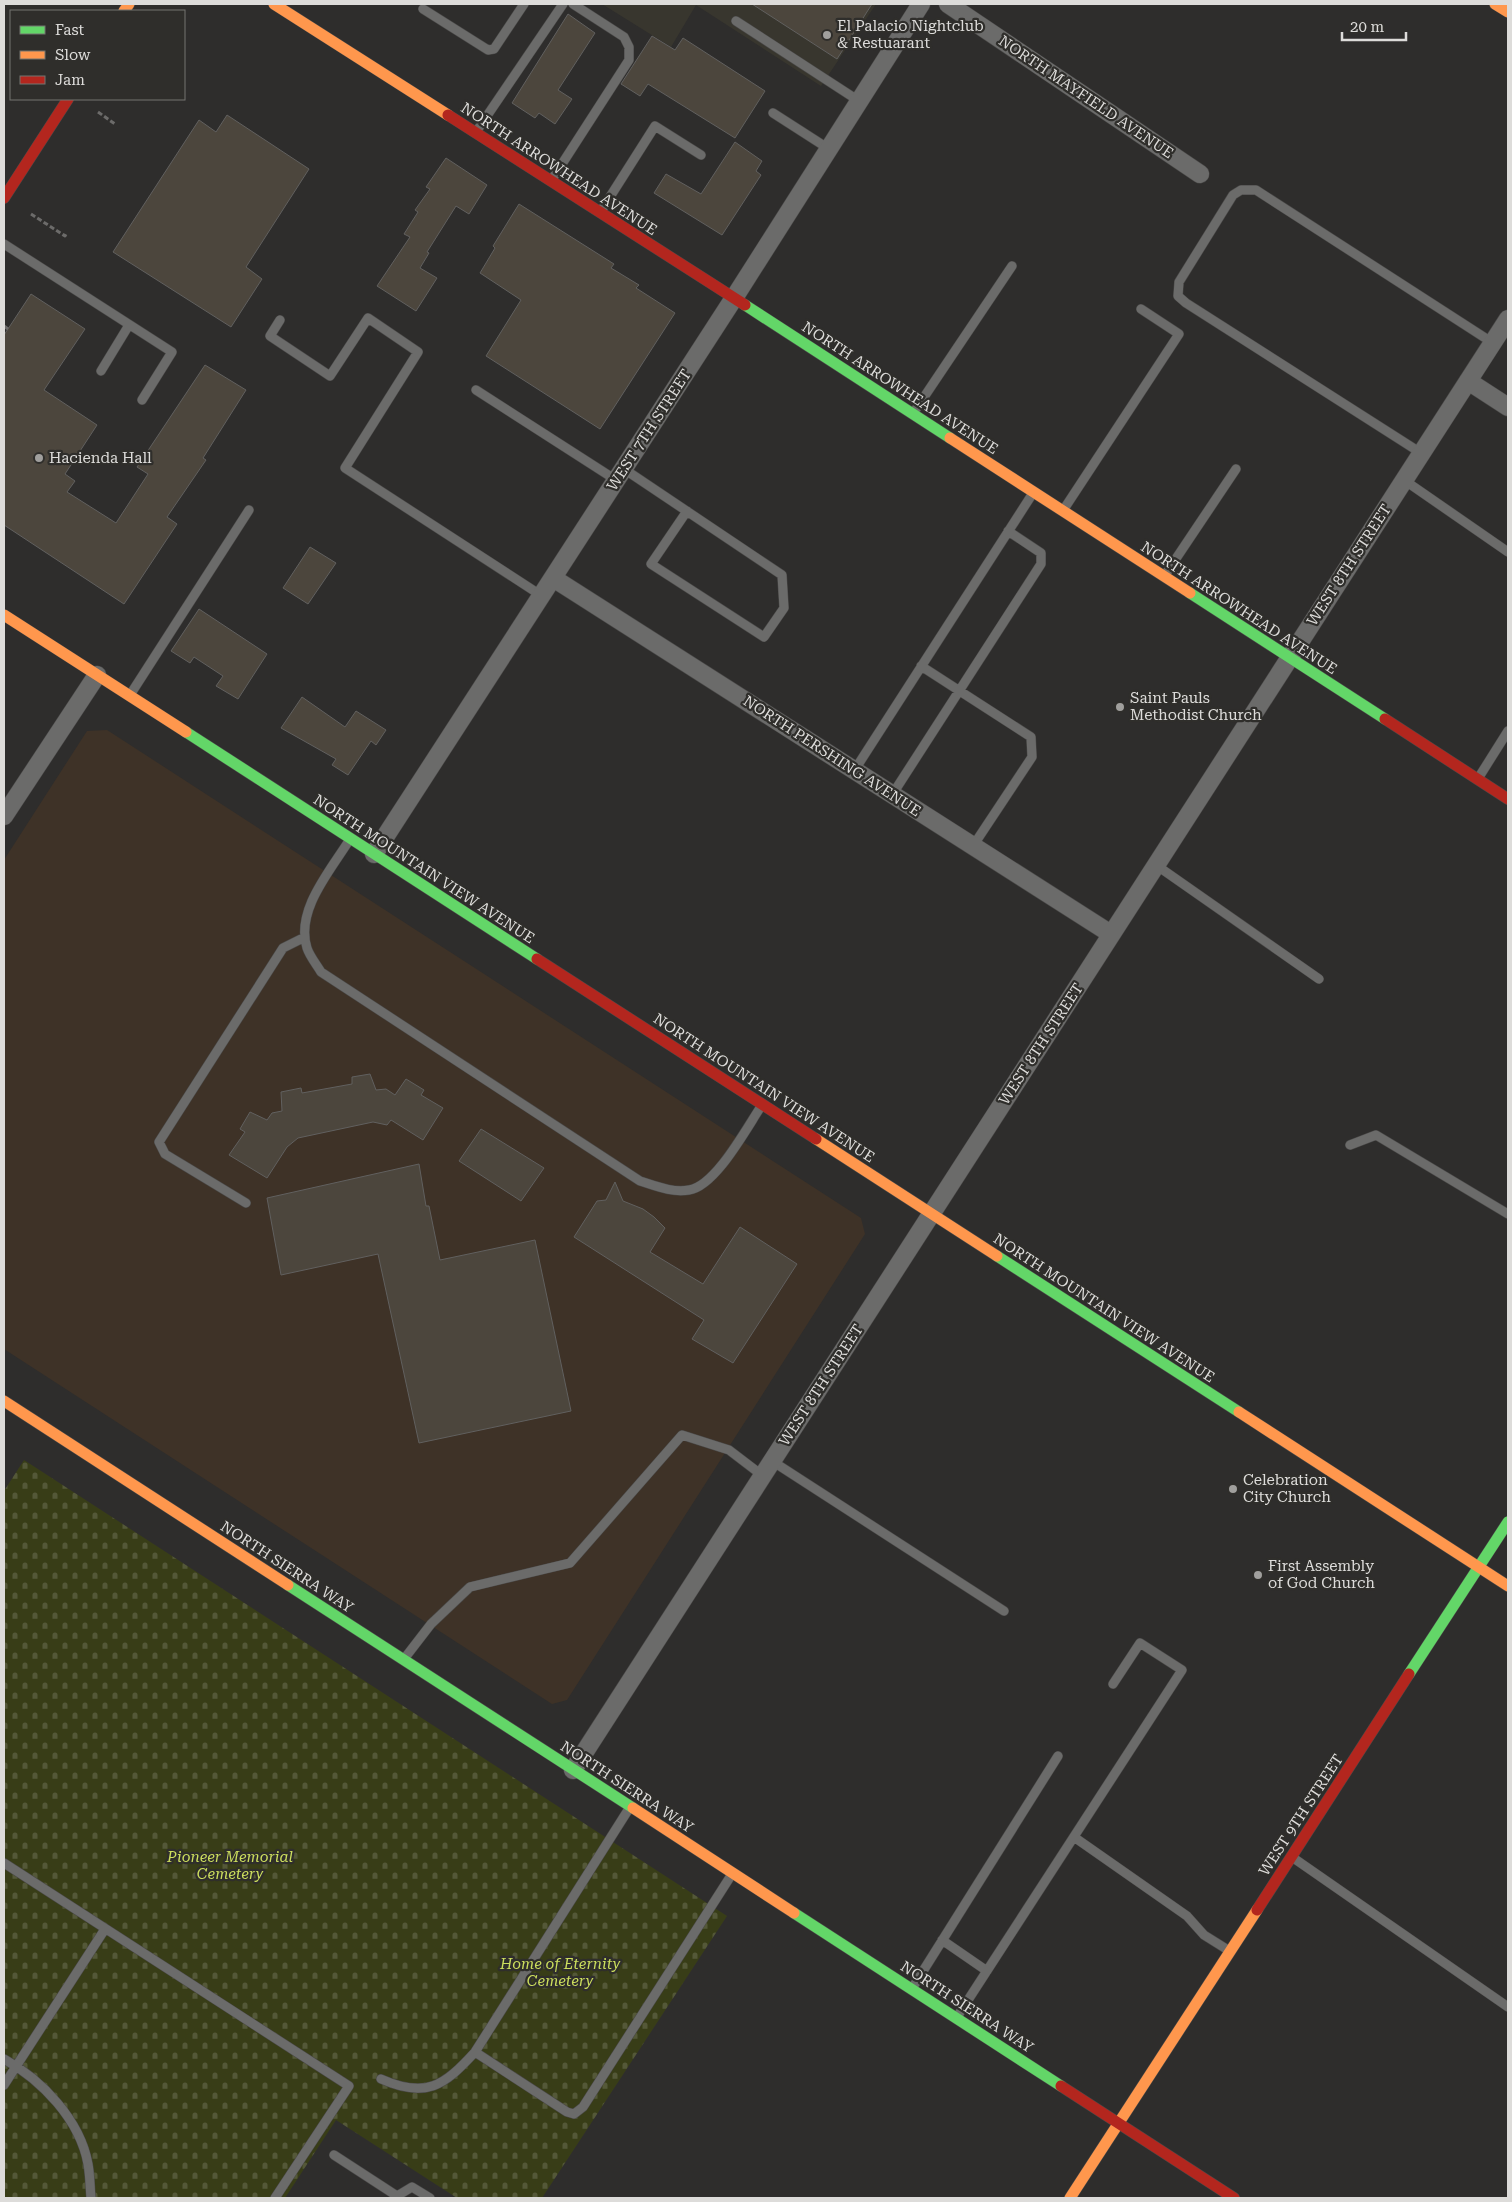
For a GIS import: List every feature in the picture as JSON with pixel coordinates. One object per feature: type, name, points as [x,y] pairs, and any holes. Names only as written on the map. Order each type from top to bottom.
[{"type":"street","name":"NORTH ARROWHEAD AVENUE","points":[[274,4],[734,298],[1508,799]]},
{"type":"street","name":"WEST 7TH STREET","points":[[374,854],[734,298],[921,4]]},
{"type":"street","name":"NORTH MAYFIELD AVENUE","points":[[948,4],[1200,174]]},
{"type":"street","points":[[1495,4],[1508,12]]},
{"type":"street","points":[[5,191],[67,100]]},
{"type":"street","name":"WEST 8TH STREET","points":[[573,1770],[1508,319]]},
{"type":"street","points":[[1468,381],[1508,407]]},
{"type":"street","name":"NORTH PERSHING AVENUE","points":[[553,578],[1111,934]]},
{"type":"street","name":"NORTH MOUNTAIN VIEW AVENUE","points":[[4,615],[1508,1586]]},
{"type":"street","points":[[4,816],[97,675]]},
{"type":"street","name":"NORTH SIERRA WAY","points":[[5,1404],[1234,2198]]},
{"type":"street","name":"WEST 9TH STREET","points":[[1070,2198],[1508,1522]]},
{"type":"lane","points":[[423,9],[488,50],[494,49],[524,4]]},
{"type":"lane","points":[[476,133],[562,4]]},
{"type":"lane","points":[[551,181],[629,60],[629,47],[624,37],[573,4]]},
{"type":"lane","points":[[736,22],[859,101]]},
{"type":"lane","points":[[773,113],[829,149]]},
{"type":"lane","points":[[600,213],[655,126],[701,155]]},
{"type":"lane","points":[[1421,454],[1186,304],[1178,296],[1179,282],[1233,195],[1241,190],[1256,190],[1493,343]]},
{"type":"lane","points":[[4,244],[172,352],[142,400]]},
{"type":"lane","points":[[912,414],[1012,266]]},
{"type":"lane","points":[[1062,512],[1179,334],[1141,309]]},
{"type":"lane","points":[[280,320],[270,336],[330,376],[368,318],[418,352],[345,468],[542,596]]},
{"type":"lane","points":[[101,371],[129,325]]},
{"type":"lane","points":[[476,390],[620,475],[687,511],[782,575],[784,608],[764,637],[651,564],[687,511]]},
{"type":"lane","points":[[1164,577],[1236,469]]},
{"type":"lane","points":[[1404,480],[1508,552]]},
{"type":"lane","points":[[854,770],[1033,492]]},
{"type":"lane","points":[[129,696],[249,510]]},
{"type":"lane","points":[[892,795],[1041,564],[1041,553],[1008,531]]},
{"type":"lane","points":[[921,666],[1031,737],[1032,757],[974,846]]},
{"type":"lane","points":[[1477,779],[1508,731]]},
{"type":"lane","points":[[350,839],[310,904],[304,924],[308,950],[321,972],[640,1181],[665,1189],[691,1190],[706,1181],[719,1169],[762,1105]]},
{"type":"lane","points":[[1156,865],[1319,979]]},
{"type":"lane","points":[[246,1204],[165,1154],[159,1142],[283,948],[305,937]]},
{"type":"lane","points":[[1350,1145],[1376,1135],[1508,1214]]},
{"type":"lane","points":[[403,1660],[431,1624],[470,1587],[570,1563],[682,1436],[729,1450],[768,1468],[1004,1611]]},
{"type":"lane","points":[[956,2018],[1182,1670],[1140,1643],[1113,1684]]},
{"type":"lane","points":[[912,1990],[1058,1756]]},
{"type":"lane","points":[[381,2079],[400,2088],[417,2090],[439,2084],[459,2070],[475,2052],[630,1807]]},
{"type":"lane","points":[[1074,1837],[1188,1916],[1204,1934],[1230,1952]]},
{"type":"lane","points":[[1292,1857],[1508,2008]]},
{"type":"lane","points":[[4,1863],[349,2086],[275,2198]]},
{"type":"lane","points":[[475,2052],[567,2112],[574,2114],[583,2107],[732,1873]]},
{"type":"lane","points":[[4,2085],[105,1929]]},
{"type":"lane","points":[[942,1940],[987,1971]]},
{"type":"lane","points":[[4,2059],[41,2085],[62,2110],[80,2137],[88,2163],[91,2198]]},
{"type":"lane","points":[[334,2155],[397,2196],[412,2187],[430,2198]]},
{"type":"path","points":[[98,112],[115,124]]},
{"type":"path","points":[[31,214],[65,236],[66,234]]},
{"type":"path","points":[[4,326],[8,329]]},
{"type":"shaded area","points":[[602,4],[876,4],[821,86],[696,5],[671,47]]},
{"type":"shaded area","points":[[107,730],[861,1218],[865,1234],[567,1700],[552,1704],[4,1349],[4,860],[87,731]]},
{"type":"green space","name":"Pioneer Memorial Cemetery","points":[[24,1460],[727,1916],[542,2198],[457,2198],[336,2120],[285,2198],[4,2198],[4,1491]]},
{"type":"building","name":"El Palacio Nightclub & Restuarant","points":[[752,4],[872,4],[837,59]]},
{"type":"building","points":[[568,14],[595,33],[558,90],[572,99],[555,124],[539,113],[535,118],[512,103]]},
{"type":"building","points":[[652,36],[675,50],[683,38],[765,91],[735,138],[648,84],[640,96],[621,84]]},
{"type":"building","points":[[227,115],[309,169],[246,267],[262,279],[231,327],[113,252],[199,120],[216,132]]},
{"type":"building","points":[[735,142],[762,161],[756,171],[761,175],[722,235],[654,193],[666,174],[701,194]]},
{"type":"building","points":[[446,158],[487,185],[469,214],[456,206],[427,252],[429,253],[420,268],[437,278],[416,311],[377,286],[410,237],[404,234],[418,212],[415,210],[430,189],[426,187]]},
{"type":"building","points":[[519,204],[614,264],[611,268],[639,285],[636,288],[675,313],[600,429],[486,356],[521,300],[480,273],[495,248],[493,246]]},
{"type":"building","name":"Hacienda Hall","points":[[31,294],[85,329],[44,390],[97,425],[65,474],[75,481],[67,492],[116,523],[148,474],[137,467],[205,365],[246,390],[203,458],[206,460],[167,517],[177,524],[124,604],[4,525],[4,335]]},
{"type":"building","points":[[310,547],[336,563],[308,604],[283,588]]},
{"type":"building","points":[[199,609],[267,654],[238,699],[216,686],[223,676],[194,657],[190,663],[171,651]]},
{"type":"building","points":[[302,697],[345,727],[356,711],[386,730],[376,745],[371,741],[348,775],[332,765],[336,759],[281,728]]},
{"type":"building","points":[[370,1074],[376,1090],[386,1089],[395,1095],[406,1079],[424,1090],[421,1095],[443,1108],[423,1140],[391,1120],[387,1125],[373,1122],[298,1138],[287,1147],[267,1178],[229,1155],[245,1132],[240,1129],[250,1112],[267,1120],[272,1113],[282,1111],[281,1092],[301,1088],[302,1093],[352,1084],[352,1077]]},
{"type":"building","points":[[481,1129],[544,1168],[521,1201],[459,1161]]},
{"type":"building","points":[[419,1164],[426,1206],[429,1206],[440,1260],[535,1240],[571,1411],[419,1443],[378,1254],[281,1275],[267,1198]]},
{"type":"building","points":[[615,1182],[623,1201],[643,1209],[665,1228],[650,1252],[703,1284],[740,1227],[797,1264],[733,1363],[692,1339],[704,1320],[574,1237],[597,1201],[606,1200]]},
{"type":"traffic: fast","points":[[745,305],[950,438]]},
{"type":"traffic: fast","points":[[1190,593],[1385,719]]},
{"type":"traffic: fast","points":[[186,732],[537,959]]},
{"type":"traffic: fast","points":[[997,1256],[1239,1412]]},
{"type":"traffic: fast","points":[[1409,1674],[1508,1522]]},
{"type":"traffic: fast","points":[[288,1585],[633,1808]]},
{"type":"traffic: fast","points":[[794,1913],[1061,2086]]},
{"type":"traffic: slow","points":[[125,10],[129,4]]},
{"type":"traffic: slow","points":[[274,4],[448,115]]},
{"type":"traffic: slow","points":[[1495,4],[1508,12]]},
{"type":"traffic: slow","points":[[950,438],[1190,593]]},
{"type":"traffic: slow","points":[[4,615],[186,732]]},
{"type":"traffic: slow","points":[[816,1139],[997,1256]]},
{"type":"traffic: slow","points":[[4,1401],[288,1585]]},
{"type":"traffic: slow","points":[[1239,1412],[1508,1586]]},
{"type":"traffic: slow","points":[[633,1808],[794,1913]]},
{"type":"traffic: slow","points":[[1070,2198],[1257,1910]]},
{"type":"traffic: jam","points":[[4,198],[67,100]]},
{"type":"traffic: jam","points":[[448,115],[745,305]]},
{"type":"traffic: jam","points":[[1385,719],[1508,799]]},
{"type":"traffic: jam","points":[[537,959],[816,1139]]},
{"type":"traffic: jam","points":[[1257,1910],[1409,1674]]},
{"type":"traffic: jam","points":[[1061,2086],[1234,2198]]},
{"type":"place","name":"El Palacio Nightclub & Restuarant","points":[[827,35]]},
{"type":"place","name":"Hacienda Hall","points":[[39,458]]},
{"type":"place","name":"Saint Pauls Methodist Church","points":[[1120,707]]},
{"type":"place","name":"Celebration City Church","points":[[1233,1489]]},
{"type":"place","name":"First Assembly of God Church","points":[[1258,1575]]},
{"type":"park label","name":"Home of Eternity Cemetery","points":[[560,1972]]}]
